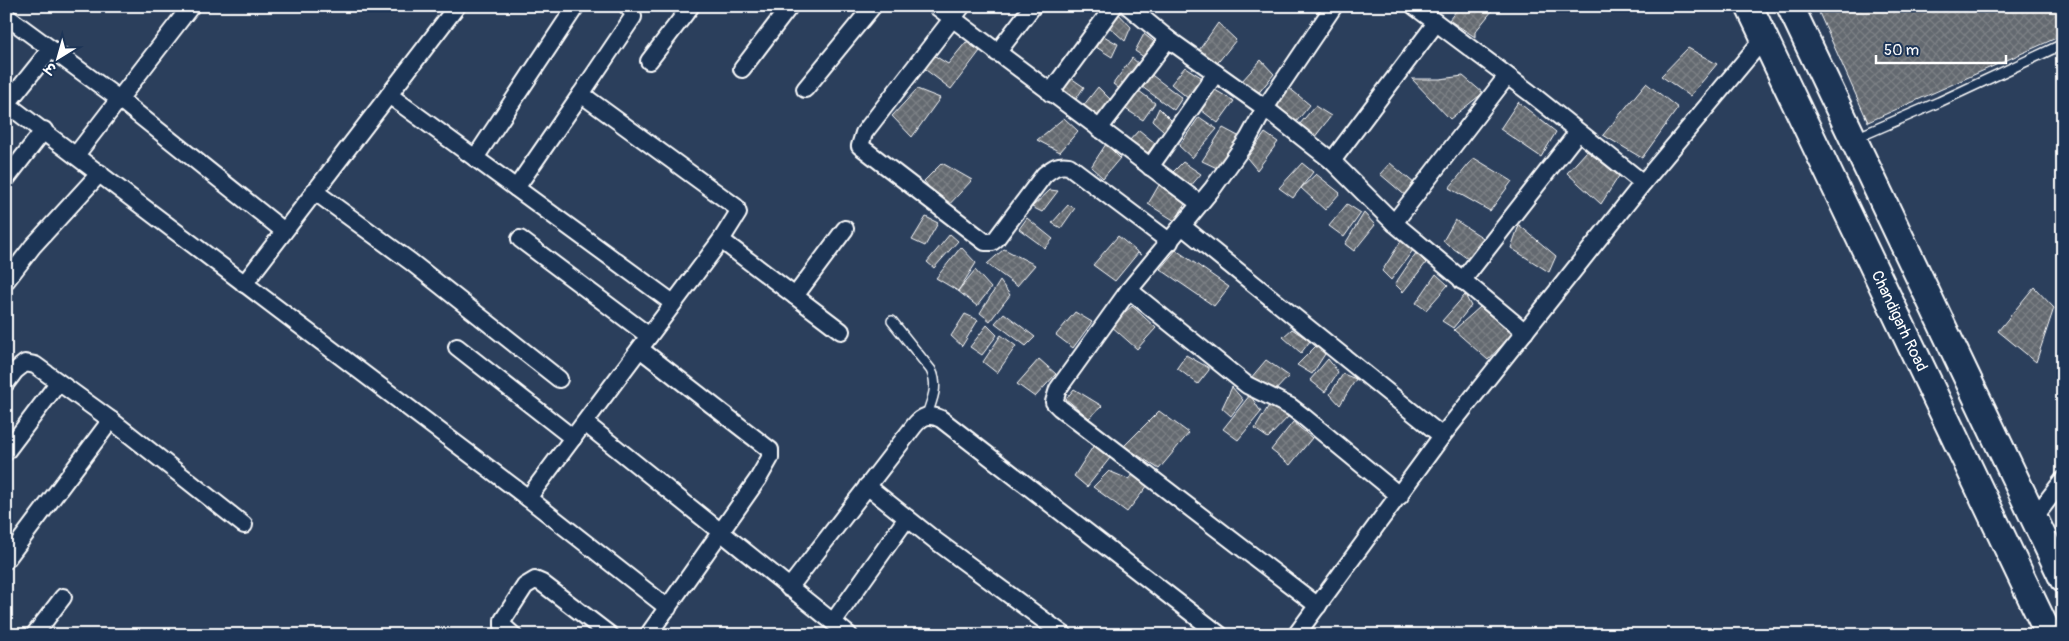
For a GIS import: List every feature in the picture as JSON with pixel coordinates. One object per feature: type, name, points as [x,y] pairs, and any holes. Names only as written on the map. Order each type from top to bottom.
[{"type":"main road","name":"Chandigarh Road","points":[[1749,6],[2049,635]]},
{"type":"main road","points":[[1790,6],[2063,578]]},
{"type":"street","points":[[76,155],[192,6]]},
{"type":"street","points":[[244,284],[457,6]]},
{"type":"street","points":[[475,158],[576,6]]},
{"type":"street","points":[[516,188],[633,17],[632,11],[627,6]]},
{"type":"street","points":[[649,61],[691,6]]},
{"type":"street","points":[[742,69],[790,6]]},
{"type":"street","points":[[806,90],[872,6]]},
{"type":"street","points":[[936,6],[958,13],[997,53],[1199,203]]},
{"type":"street","points":[[997,53],[1033,6]]},
{"type":"street","points":[[1050,93],[1114,6]]},
{"type":"street","points":[[1128,6],[1168,39],[1265,108],[1332,161],[1394,223],[1525,332]]},
{"type":"street","points":[[1318,606],[1054,402],[1058,388],[1128,290],[1170,242],[1248,139],[1265,108],[1334,6]]},
{"type":"street","points":[[1414,6],[1643,182]]},
{"type":"street","points":[[958,13],[864,133],[860,146],[985,242],[996,240],[1044,175],[1060,165],[1068,166],[1170,242]]},
{"type":"street","points":[[6,16],[119,99],[284,231]]},
{"type":"street","points":[[1332,161],[1436,23]]},
{"type":"street","points":[[1296,635],[1400,496],[1442,436],[1643,182],[1764,38]]},
{"type":"street","points":[[1099,129],[1168,39]]},
{"type":"street","points":[[50,50],[7,104],[44,130],[244,284],[528,498],[668,608]]},
{"type":"street","points":[[1150,167],[1216,73]]},
{"type":"street","points":[[1394,223],[1507,76]]},
{"type":"street","points":[[528,498],[721,240],[738,213],[736,207],[581,94]]},
{"type":"street","points":[[390,95],[672,303]]},
{"type":"street","points":[[6,180],[44,130]]},
{"type":"street","points":[[1462,280],[1578,132]]},
{"type":"street","points":[[6,281],[33,246],[100,173]]},
{"type":"street","points":[[314,191],[417,267],[559,379]]},
{"type":"street","points":[[1182,226],[1442,436]]},
{"type":"street","points":[[795,296],[845,229]]},
{"type":"street","points":[[520,239],[770,450],[770,458],[766,467],[649,634]]},
{"type":"street","points":[[721,240],[841,331]]},
{"type":"street","points":[[1128,290],[1247,385],[1290,407],[1304,417],[1400,496]]},
{"type":"street","points":[[457,347],[573,438]]},
{"type":"street","points":[[6,383],[15,371],[25,363],[35,365],[111,420],[244,525]]},
{"type":"street","points":[[6,452],[58,383]]},
{"type":"street","points":[[789,588],[918,422],[928,415],[934,415],[1220,635]]},
{"type":"street","points":[[6,560],[111,420]]},
{"type":"street","points":[[585,423],[849,635]]},
{"type":"street","points":[[2034,518],[2063,480]]},
{"type":"street","points":[[867,486],[1064,635]]},
{"type":"street","points":[[832,622],[908,518]]},
{"type":"street","points":[[512,635],[503,626],[503,620],[525,586],[535,580],[542,583],[610,635]]},
{"type":"street","points":[[34,635],[63,596]]},
{"type":"lane","points":[[1853,139],[2063,44]]},
{"type":"lane","points":[[892,321],[931,370],[935,378],[936,387],[928,415]]},
{"type":"building","points":[[1460,6],[1496,6],[1475,32],[1475,37],[1449,20]]},
{"type":"building","points":[[1816,6],[2063,6],[2063,35],[1868,122]]},
{"type":"building","points":[[1117,12],[1131,27],[1125,41],[1108,26]]},
{"type":"building","points":[[1218,23],[1236,40],[1215,66],[1197,53]]},
{"type":"building","points":[[1144,34],[1157,44],[1144,57],[1135,51]]},
{"type":"building","points":[[1102,35],[1118,44],[1112,57],[1096,47]]},
{"type":"building","points":[[966,42],[980,51],[951,89],[922,67],[935,56],[948,64]]},
{"type":"building","points":[[1688,48],[1717,64],[1690,96],[1661,76]]},
{"type":"building","points":[[1132,58],[1139,64],[1121,90],[1113,84]]},
{"type":"building","points":[[1261,60],[1274,74],[1257,95],[1241,82]]},
{"type":"building","points":[[1185,67],[1204,79],[1189,99],[1171,84]]},
{"type":"building","points":[[1149,73],[1182,98],[1174,110],[1138,84]]},
{"type":"building","points":[[1068,76],[1084,87],[1074,102],[1063,93]]},
{"type":"building","points":[[1463,76],[1483,93],[1450,119],[1412,79],[1440,79]]},
{"type":"building","points":[[1646,83],[1678,108],[1642,158],[1603,135]]},
{"type":"building","points":[[1098,87],[1111,100],[1097,117],[1083,106]]},
{"type":"building","points":[[1288,87],[1310,105],[1296,122],[1276,109]]},
{"type":"building","points":[[917,89],[940,98],[912,137],[892,116]]},
{"type":"building","points":[[1215,90],[1234,101],[1218,123],[1201,110]]},
{"type":"building","points":[[1139,91],[1155,103],[1143,120],[1124,108]]},
{"type":"building","points":[[1518,102],[1556,132],[1541,157],[1500,129]]},
{"type":"building","points":[[1315,106],[1331,116],[1314,138],[1299,125]]},
{"type":"building","points":[[1159,108],[1172,121],[1164,131],[1153,121]]},
{"type":"building","points":[[1199,117],[1217,129],[1192,158],[1179,146]]},
{"type":"building","points":[[1064,118],[1078,131],[1060,152],[1037,140]]},
{"type":"building","points":[[1223,128],[1242,138],[1217,168],[1202,161]]},
{"type":"building","points":[[1139,130],[1155,143],[1147,154],[1129,141]]},
{"type":"building","points":[[1265,133],[1278,142],[1257,170],[1247,158]]},
{"type":"building","points":[[1106,144],[1120,158],[1103,178],[1091,167]]},
{"type":"building","points":[[1587,151],[1619,176],[1601,204],[1567,173]]},
{"type":"building","points":[[1474,158],[1512,181],[1490,211],[1449,188]]},
{"type":"building","points":[[1183,162],[1201,174],[1189,188],[1172,173]]},
{"type":"building","points":[[942,163],[972,180],[946,208],[924,181]]},
{"type":"building","points":[[1302,163],[1313,172],[1293,198],[1279,188]]},
{"type":"building","points":[[1390,163],[1415,184],[1407,197],[1380,174]]},
{"type":"building","points":[[1316,174],[1340,193],[1325,210],[1301,188]]},
{"type":"building","points":[[1159,185],[1185,204],[1175,221],[1148,204]]},
{"type":"building","points":[[1050,190],[1058,191],[1042,212],[1032,207]]},
{"type":"building","points":[[1347,204],[1361,213],[1344,237],[1329,226]]},
{"type":"building","points":[[1068,205],[1075,208],[1061,228],[1052,223]]},
{"type":"building","points":[[1364,213],[1375,225],[1354,251],[1345,244]]},
{"type":"building","points":[[926,217],[938,223],[925,246],[912,240]]},
{"type":"building","points":[[1027,218],[1053,239],[1045,248],[1019,229]]},
{"type":"building","points":[[1455,220],[1485,239],[1468,259],[1443,241]]},
{"type":"building","points":[[1519,225],[1556,256],[1549,272],[1511,248]]},
{"type":"building","points":[[950,234],[958,241],[934,268],[927,262]]},
{"type":"building","points":[[1118,236],[1141,255],[1138,253],[1115,281],[1093,265]]},
{"type":"building","points":[[1401,241],[1413,250],[1391,280],[1382,271]]},
{"type":"building","points":[[961,247],[976,263],[958,291],[936,278]]},
{"type":"building","points":[[1004,249],[1035,265],[1017,286],[987,264]]},
{"type":"building","points":[[1176,250],[1229,287],[1214,306],[1160,269]]},
{"type":"building","points":[[1416,253],[1426,263],[1403,292],[1395,284]]},
{"type":"building","points":[[975,270],[991,288],[977,306],[958,291]]},
{"type":"building","points":[[1436,274],[1448,285],[1426,310],[1416,303]]},
{"type":"building","points":[[1000,281],[1010,295],[990,321],[980,313]]},
{"type":"building","points":[[2034,287],[2054,308],[2036,362],[1998,331]]},
{"type":"building","points":[[1465,295],[1471,306],[1453,328],[1442,321]]},
{"type":"building","points":[[1132,306],[1156,328],[1137,349],[1110,325]]},
{"type":"building","points":[[1480,307],[1512,334],[1488,360],[1454,330]]},
{"type":"building","points":[[1075,312],[1092,322],[1073,348],[1056,335]]},
{"type":"building","points":[[1004,313],[1035,337],[1026,346],[995,323]]},
{"type":"building","points":[[965,314],[978,320],[962,346],[951,336]]},
{"type":"building","points":[[987,325],[997,335],[982,355],[970,347]]},
{"type":"building","points":[[1292,329],[1310,341],[1301,353],[1283,337]]},
{"type":"building","points":[[1001,335],[1016,346],[997,373],[983,362]]},
{"type":"building","points":[[1317,345],[1325,354],[1312,374],[1297,365]]},
{"type":"building","points":[[1186,355],[1209,368],[1198,384],[1177,368]]},
{"type":"building","points":[[2063,357],[2063,368],[2056,361]]},
{"type":"building","points":[[1039,359],[1056,374],[1035,397],[1017,384]]},
{"type":"building","points":[[1328,359],[1338,372],[1325,392],[1310,380]]},
{"type":"building","points":[[1266,360],[1289,376],[1274,392],[1250,379]]},
{"type":"building","points":[[1343,374],[1356,379],[1340,405],[1330,394]]},
{"type":"building","points":[[1232,387],[1243,400],[1231,416],[1222,408]]},
{"type":"building","points":[[1074,389],[1102,406],[1089,418],[1066,399]]},
{"type":"building","points":[[1250,395],[1261,412],[1238,440],[1223,429]]},
{"type":"building","points":[[1271,402],[1291,414],[1268,438],[1255,429]]},
{"type":"building","points":[[1159,411],[1189,433],[1159,469],[1124,446]]},
{"type":"building","points":[[1293,422],[1312,438],[1290,465],[1271,450]]},
{"type":"building","points":[[1094,445],[1110,458],[1087,487],[1074,476]]},
{"type":"building","points":[[1109,471],[1128,479],[1134,474],[1148,485],[1127,512],[1093,487]]}]
